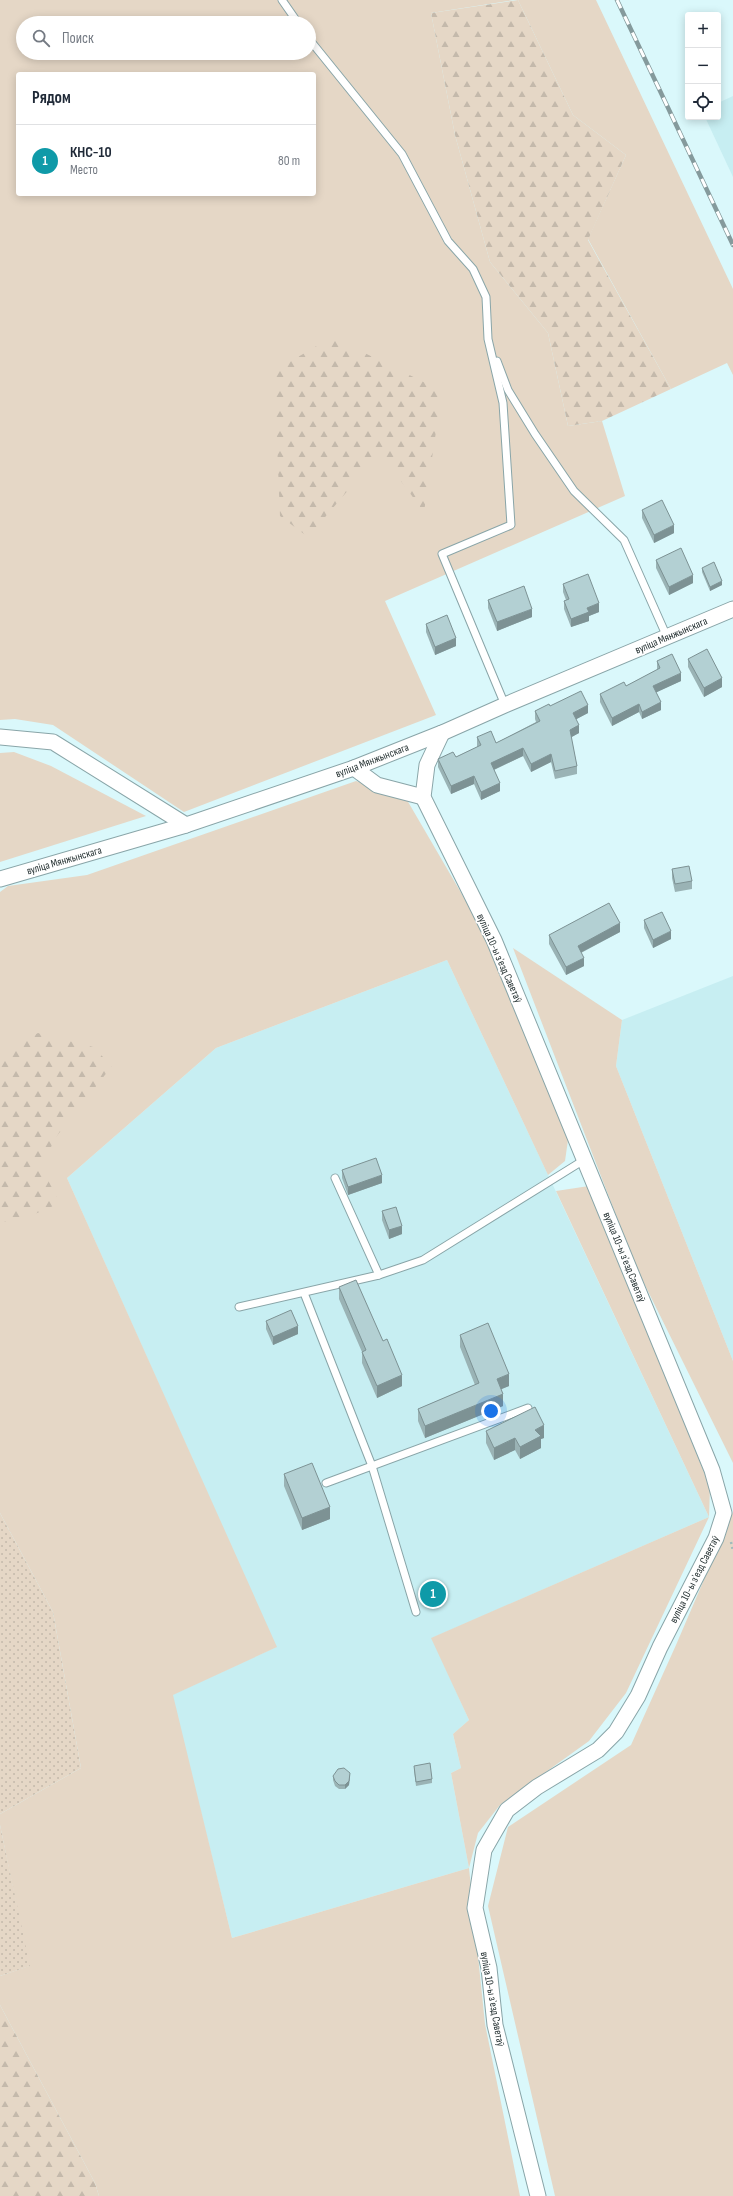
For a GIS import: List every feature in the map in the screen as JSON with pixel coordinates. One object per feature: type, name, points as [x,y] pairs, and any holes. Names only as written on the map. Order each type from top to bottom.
[{"type":"street","name":"вуліца Мянжынскага","points":[[0,879],[186,825],[354,768],[442,734],[505,705],[733,609]]},
{"type":"street","points":[[354,768],[378,785],[423,797],[427,765],[442,734]]},
{"type":"street","points":[[0,737],[53,742],[186,825]]},
{"type":"street","name":"вуліца 10-ы зʼезд Саветаў","points":[[423,797],[494,940],[712,1470],[724,1513],[716,1538],[660,1647],[638,1696],[616,1732],[598,1750],[537,1787],[507,1810],[484,1850],[475,1908],[489,1968],[495,2025],[538,2196]]},
{"type":"lane","points":[[282,0],[293,16]]},
{"type":"lane","points":[[316,48],[402,154],[448,241],[473,269],[486,297],[488,339],[503,403],[512,526],[442,554],[505,705]]},
{"type":"lane","points":[[488,339],[508,390],[535,434],[574,490],[624,540],[667,637]]},
{"type":"lane","points":[[239,1307],[304,1294],[379,1275],[423,1260],[584,1160]]},
{"type":"lane","points":[[335,1178],[379,1275]]},
{"type":"lane","points":[[304,1294],[372,1466],[416,1612]]},
{"type":"lane","points":[[326,1483],[528,1408]]},
{"type":"shaded area","points":[[733,96],[733,177],[706,120],[721,120],[721,102]]},
{"type":"shaded area","points":[[447,960],[709,1517],[432,1638],[469,1720],[453,1734],[461,1768],[451,1773],[469,1868],[232,1938],[172,1695],[276,1647],[67,1178],[216,1048]]},
{"type":"shaded area","points":[[733,976],[733,1361],[616,1066],[622,1020]]},
{"type":"green space","points":[[0,0],[514,0],[431,13],[455,135],[490,262],[548,333],[568,426],[602,421],[625,496],[385,601],[436,715],[184,812],[53,725],[15,719],[0,720]]},
{"type":"green space","points":[[518,0],[596,0],[733,289],[733,375],[727,363],[671,389],[588,239],[626,155],[573,115]]},
{"type":"green space","points":[[518,0],[573,115],[626,155],[588,240],[671,389],[602,421],[568,426],[548,333],[490,262],[455,135],[431,13]]},
{"type":"green space","points":[[332,337],[442,391],[424,512],[380,453],[308,537],[280,516],[274,371]]},
{"type":"green space","points":[[14,752],[51,766],[146,816],[0,862],[0,753]]},
{"type":"green space","points":[[356,781],[407,800],[488,939],[568,1140],[565,1161],[548,1175],[447,960],[216,1048],[67,1178],[277,1647],[173,1695],[232,1938],[469,1868],[485,2024],[520,2196],[99,2196],[95,2183],[0,2005],[0,1976],[29,1966],[0,1825],[0,1814],[81,1768],[53,1612],[0,1513],[0,892],[8,886],[87,875]]},
{"type":"green space","points":[[513,948],[622,1020],[616,1066],[733,1361],[733,1463],[636,1267]]},
{"type":"green space","points":[[38,1033],[93,1047],[112,1066],[56,1137],[41,1167],[60,1203],[12,1224],[0,1220],[0,1052]]},
{"type":"green space","points":[[589,1186],[710,1487],[709,1517],[556,1191]]},
{"type":"green space","points":[[733,1512],[733,2196],[555,2196],[488,1906],[508,1827],[631,1745]]},
{"type":"green space","points":[[0,1513],[53,1612],[81,1768],[0,1814]]},
{"type":"green space","points":[[709,1517],[626,1693],[589,1741],[500,1805],[478,1833],[469,1868],[451,1773],[461,1768],[453,1734],[469,1720],[431,1638]]},
{"type":"green space","points":[[0,1825],[30,1966],[0,1976]]},
{"type":"green space","points":[[0,2005],[95,2183],[99,2196],[0,2196]]},
{"type":"building","points":[[662,500],[674,525],[654,535],[642,510]]},
{"type":"building","points":[[681,548],[693,575],[669,587],[656,560]]},
{"type":"building","points":[[714,562],[722,581],[710,587],[702,568]]},
{"type":"building","points":[[588,574],[599,603],[587,608],[589,612],[571,619],[564,601],[569,599],[563,584]]},
{"type":"building","points":[[524,586],[532,609],[497,622],[488,600]]},
{"type":"building","points":[[447,615],[456,638],[435,647],[426,624]]},
{"type":"building","points":[[707,649],[722,678],[704,688],[688,659]]},
{"type":"building","points":[[672,654],[681,673],[653,686],[661,702],[642,712],[639,704],[612,718],[600,694],[624,682],[626,686],[660,668],[657,661]]},
{"type":"building","points":[[581,691],[588,705],[573,713],[579,725],[570,730],[577,766],[555,771],[551,754],[531,764],[523,748],[491,763],[500,783],[481,792],[474,776],[451,786],[438,759],[453,752],[456,757],[481,745],[477,737],[491,731],[496,743],[540,721],[535,711],[549,704],[550,706]]},
{"type":"building","points":[[689,866],[692,881],[675,884],[672,869]]},
{"type":"building","points":[[609,903],[620,923],[578,946],[584,958],[566,967],[549,935]]},
{"type":"building","points":[[662,912],[671,931],[653,940],[644,920]]},
{"type":"building","points":[[376,1158],[382,1175],[348,1187],[342,1170]]},
{"type":"building","points":[[396,1207],[402,1226],[389,1230],[382,1211]]},
{"type":"building","points":[[356,1280],[383,1341],[387,1339],[402,1375],[377,1386],[362,1352],[366,1350],[339,1287]]},
{"type":"building","points":[[291,1310],[298,1326],[273,1337],[266,1321]]},
{"type":"building","points":[[488,1323],[509,1374],[497,1379],[503,1394],[425,1426],[418,1409],[479,1383],[460,1335]]},
{"type":"building","points":[[535,1407],[544,1425],[535,1430],[541,1436],[520,1447],[515,1438],[494,1448],[486,1431]]},
{"type":"building","points":[[312,1463],[330,1507],[302,1518],[284,1474]]},
{"type":"building","points":[[430,1763],[432,1779],[416,1782],[414,1766]]},
{"type":"building","points":[[344,1768],[350,1773],[349,1781],[345,1785],[339,1785],[333,1776],[338,1769]]},
{"type":"railway","points":[[617,0],[733,245]]},
{"type":"place","name":"КНС-10","points":[[433,1594]]}]
